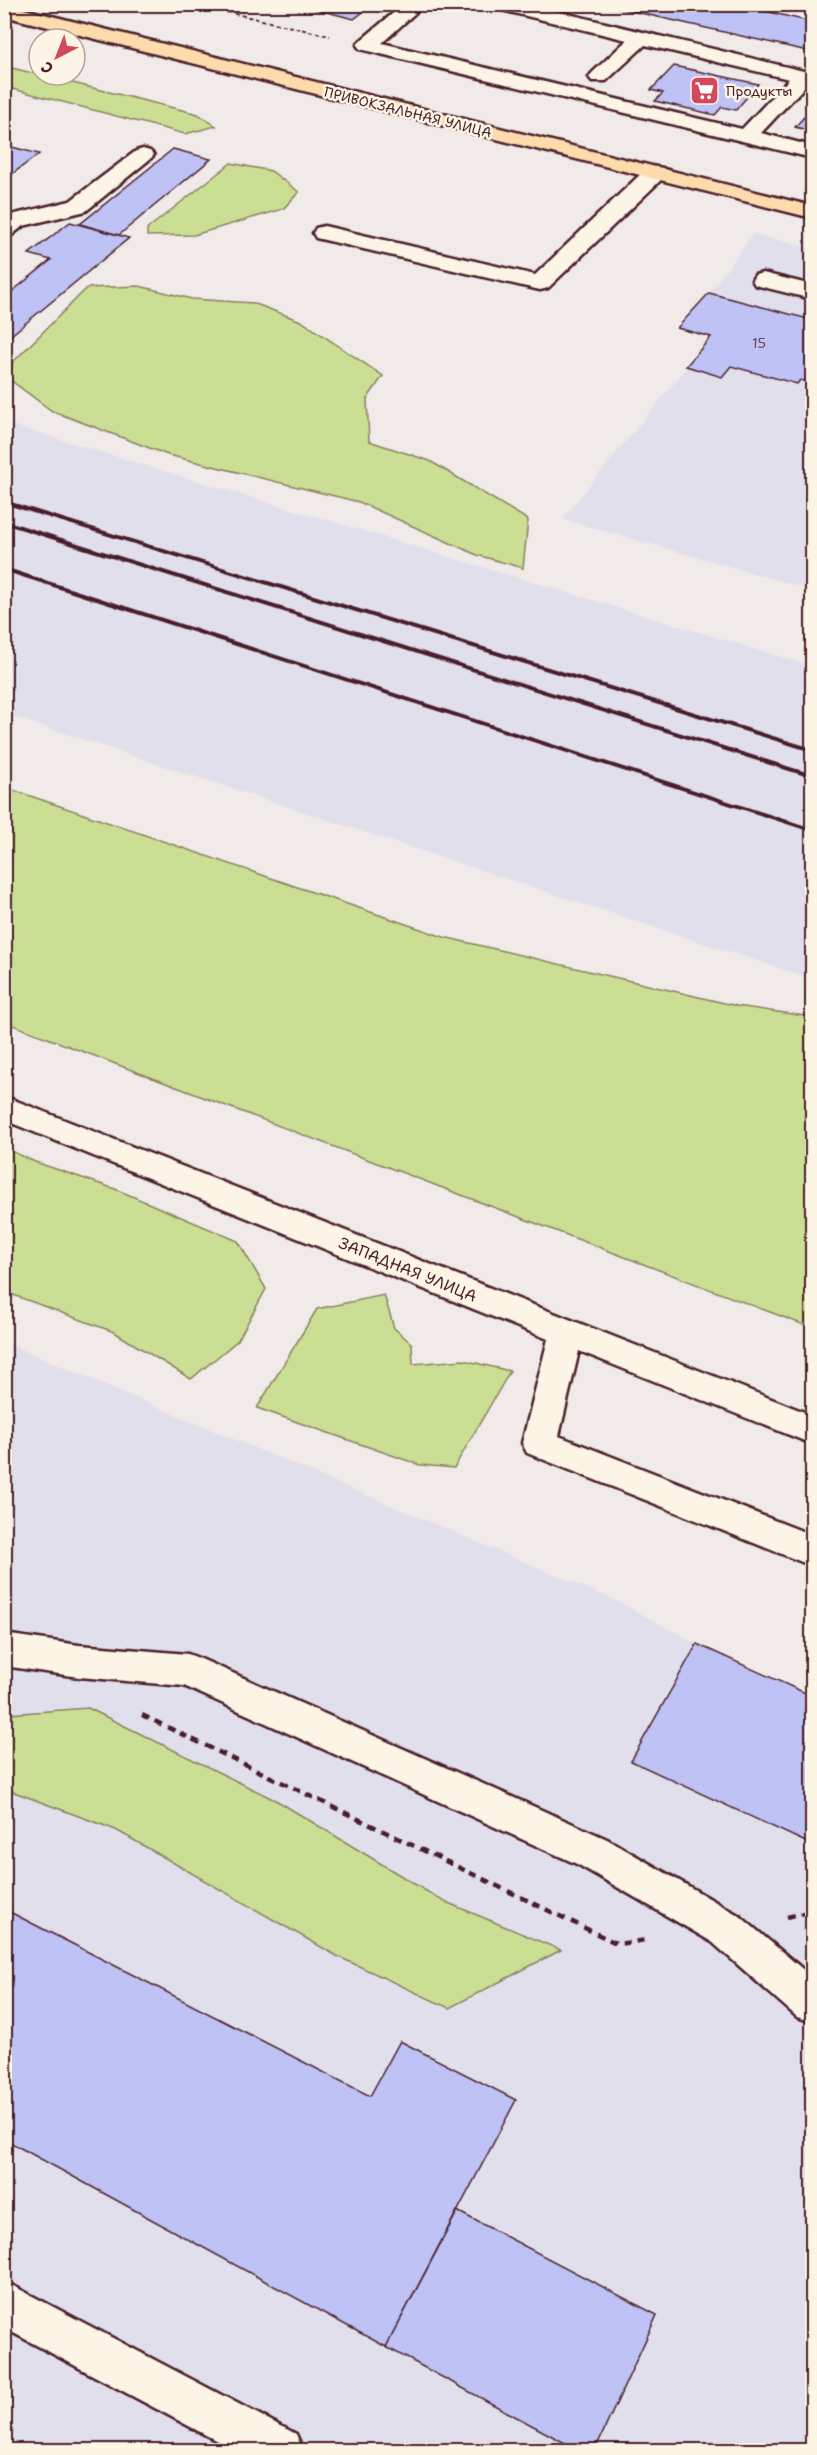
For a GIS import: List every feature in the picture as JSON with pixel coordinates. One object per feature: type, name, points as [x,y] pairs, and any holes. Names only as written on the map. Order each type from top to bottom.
[{"type":"main road","name":"ПРИВОКЗАЛЬНАЯ УЛИЦА","points":[[4,10],[813,212]]},
{"type":"street","points":[[367,45],[416,4]]},
{"type":"street","points":[[500,4],[807,78]]},
{"type":"street","points":[[599,78],[641,38]]},
{"type":"street","points":[[367,45],[813,152]]},
{"type":"street","points":[[747,136],[807,78]]},
{"type":"street","points":[[4,230],[15,222],[78,206],[143,155]]},
{"type":"street","points":[[324,233],[540,283],[656,173]]},
{"type":"street","points":[[763,280],[813,292]]},
{"type":"street","name":"ЗАПАДНАЯ УЛИЦА","points":[[4,1107],[813,1430]]},
{"type":"street","points":[[567,1332],[540,1443],[813,1551]]},
{"type":"street","points":[[4,1650],[79,1661],[188,1670],[593,1852],[726,1929],[813,2003]]},
{"type":"street","points":[[4,2303],[280,2451]]},
{"type":"path","points":[[193,4],[367,45]]},
{"type":"path","points":[[4,456],[12,459]]},
{"type":"path","points":[[134,1711],[618,1944],[726,1929],[813,1911]]},
{"type":"shaded area","points":[[753,234],[812,248],[812,590],[562,519],[711,338],[677,328],[709,293]]},
{"type":"shaded area","points":[[5,423],[812,666],[812,979],[5,714]]},
{"type":"shaded area","points":[[4,1342],[617,1601],[697,1644],[812,1696],[812,2450],[5,2450]]},
{"type":"green space","points":[[4,66],[27,72],[27,87],[87,87],[198,114],[216,126],[185,134],[5,87]]},
{"type":"green space","points":[[231,163],[271,171],[299,192],[283,209],[194,235],[147,236],[147,229]]},
{"type":"green space","points":[[139,286],[192,299],[253,303],[301,321],[383,376],[367,399],[369,441],[430,461],[528,520],[523,568],[477,555],[359,502],[168,455],[52,411],[5,376],[5,370],[87,288]]},
{"type":"green space","points":[[4,787],[444,937],[737,1006],[812,1017],[812,1328],[5,1022]]},
{"type":"green space","points":[[5,1148],[35,1162],[115,1189],[238,1241],[266,1289],[238,1340],[191,1379],[114,1332],[5,1292]]},
{"type":"green space","points":[[384,1295],[394,1328],[412,1344],[413,1364],[463,1360],[510,1371],[454,1468],[420,1465],[257,1408],[317,1309]]},
{"type":"green space","points":[[88,1708],[279,1802],[441,1900],[561,1950],[449,2008],[337,1956],[116,1830],[14,1792],[5,1783],[5,1720],[9,1714]]},
{"type":"building","points":[[295,4],[373,4],[354,19]]},
{"type":"building","points":[[601,4],[734,4],[812,22],[812,52]]},
{"type":"building","name":"Продукты","points":[[674,66],[758,84],[736,110],[722,107],[715,115],[655,101],[663,93],[651,90]]},
{"type":"building","points":[[812,108],[812,131],[795,127]]},
{"type":"building","points":[[4,145],[39,154],[4,180]]},
{"type":"building","points":[[173,149],[211,159],[119,235],[80,224]]},
{"type":"building","points":[[70,222],[129,238],[4,341],[4,298],[51,260],[29,254]]},
{"type":"building","points":[[709,293],[812,320],[812,383],[800,380],[797,384],[731,366],[722,377],[686,366],[711,337],[677,328]]},
{"type":"building","points":[[697,1644],[812,1696],[812,1845],[631,1761]]},
{"type":"building","points":[[4,1909],[370,2096],[400,2041],[516,2100],[386,2347],[4,2139]]},
{"type":"building","points":[[457,2211],[657,2315],[595,2450],[578,2450],[386,2347]]},
{"type":"railway","points":[[4,502],[812,750]]},
{"type":"railway","points":[[4,522],[812,776]]},
{"type":"railway","points":[[4,569],[812,830]]},
{"type":"place","name":"Продукты","points":[[705,91]]}]
